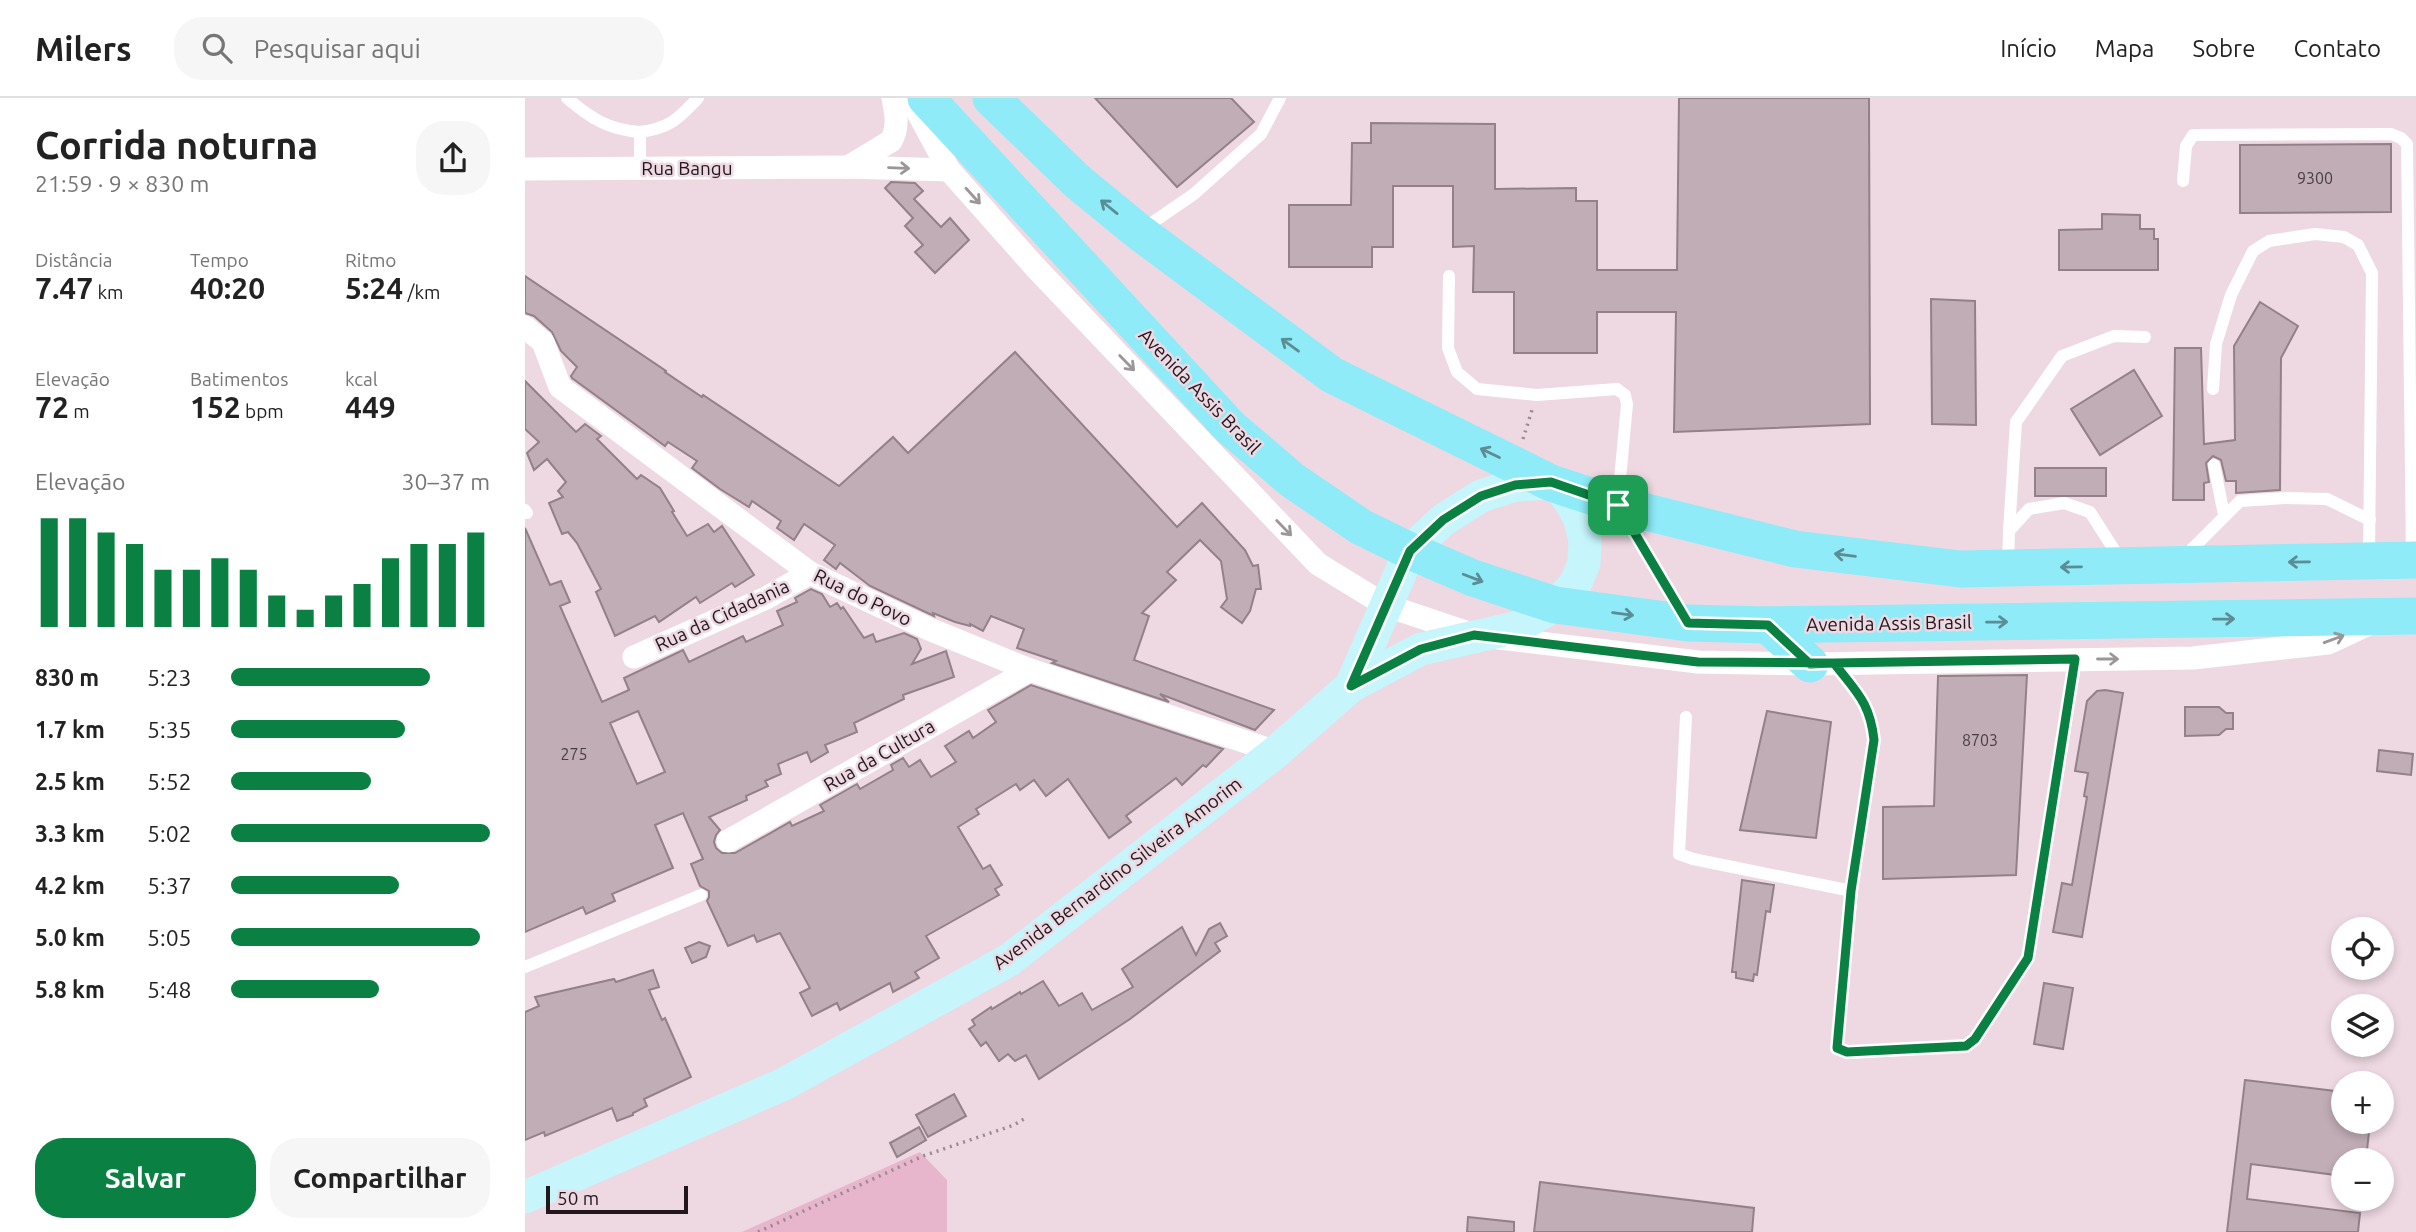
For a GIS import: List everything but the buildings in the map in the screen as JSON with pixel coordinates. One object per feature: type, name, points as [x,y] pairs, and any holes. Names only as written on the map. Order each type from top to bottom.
[{"type":"main road","name":"Avenida Assis Brasil","points":[[926,98],[1230,427],[1292,480],[1361,527],[1473,578],[1555,605],[1688,623],[1768,625],[2401,616]]},
{"type":"main road","points":[[991,98],[1078,182],[1139,232],[1332,375],[1551,482],[1618,505],[1795,549],[1960,569],[2414,560]]},
{"type":"main road","name":"Avenida Bernardino Silveira Amorim","points":[[525,1197],[784,1084],[1009,960],[1276,752],[1351,686],[1421,649],[1518,627],[1555,605],[1575,585],[1584,563],[1585,541],[1580,520],[1563,492],[1551,482],[1515,485],[1481,496],[1443,520],[1410,551],[1351,686]]},
{"type":"main road","points":[[1768,625],[1822,664]]},
{"type":"street","points":[[848,167],[891,141],[897,120],[893,98]]},
{"type":"street","points":[[910,98],[949,170],[1036,268],[1318,564],[1385,605],[1474,635],[1698,662],[1822,664],[2193,658],[2327,642],[2401,616]]},
{"type":"street","name":"Rua Bangu","points":[[525,169],[848,167],[949,170]]},
{"type":"street","name":"Rua do Povo","points":[[525,327],[543,342],[560,387],[810,573],[929,629],[1030,670],[1276,752]]},
{"type":"street","name":"Rua da Cidadania","points":[[634,657],[766,598],[810,573]]},
{"type":"street","name":"Rua da Cultura","points":[[729,841],[1030,670]]},
{"type":"lane","points":[[567,98],[602,124],[625,131],[640,132],[659,130],[670,125],[698,98]]},
{"type":"lane","points":[[1139,232],[1194,194],[1261,134],[1280,98]]},
{"type":"lane","points":[[640,132],[640,168]]},
{"type":"lane","points":[[2183,181],[2186,146],[2193,135],[2391,134],[2407,144],[2414,560]]},
{"type":"lane","points":[[2213,389],[2217,344],[2231,295],[2253,251],[2269,241],[2315,234],[2344,237],[2358,245],[2372,273],[2369,561]]},
{"type":"lane","points":[[1449,276],[1448,348],[1457,372],[1477,389],[1537,395],[1617,389],[1625,395],[1627,404],[1618,505]]},
{"type":"lane","points":[[2008,568],[2015,422],[2062,356],[2115,336],[2145,337]]},
{"type":"lane","points":[[2214,465],[2224,515]]},
{"type":"lane","points":[[2177,565],[2240,500],[2327,499],[2369,520]]},
{"type":"lane","points":[[2009,531],[2029,509],[2064,503],[2090,512],[2125,566]]},
{"type":"lane","points":[[1822,664],[1865,702],[1872,718],[1874,740],[1851,891],[1837,1048],[1847,1052],[1966,1046],[1975,1039],[2028,958],[2075,659]]},
{"type":"lane","points":[[1686,716],[1679,853],[1693,859],[1851,891]]},
{"type":"lane","points":[[525,967],[701,895]]},
{"type":"path","points":[[1515,465],[1537,395]]},
{"type":"path","points":[[1638,539],[1688,623]]},
{"type":"path","points":[[758,1232],[923,1156],[1014,1125],[1024,1119]]},
{"type":"shaded area","points":[[920,1152],[947,1180],[947,1232],[742,1232]]},
{"type":"route","points":[[1618,505],[1551,482],[1515,485],[1481,496],[1443,520],[1410,551],[1351,686],[1421,649],[1474,635],[1698,662],[1810,664],[1834,663],[1865,702],[1872,718],[1874,740],[1851,891],[1837,1048],[1847,1052],[1966,1046],[1975,1039],[2028,958],[2075,659],[1834,663],[1810,664],[1768,625],[1688,623],[1618,505]]}]
